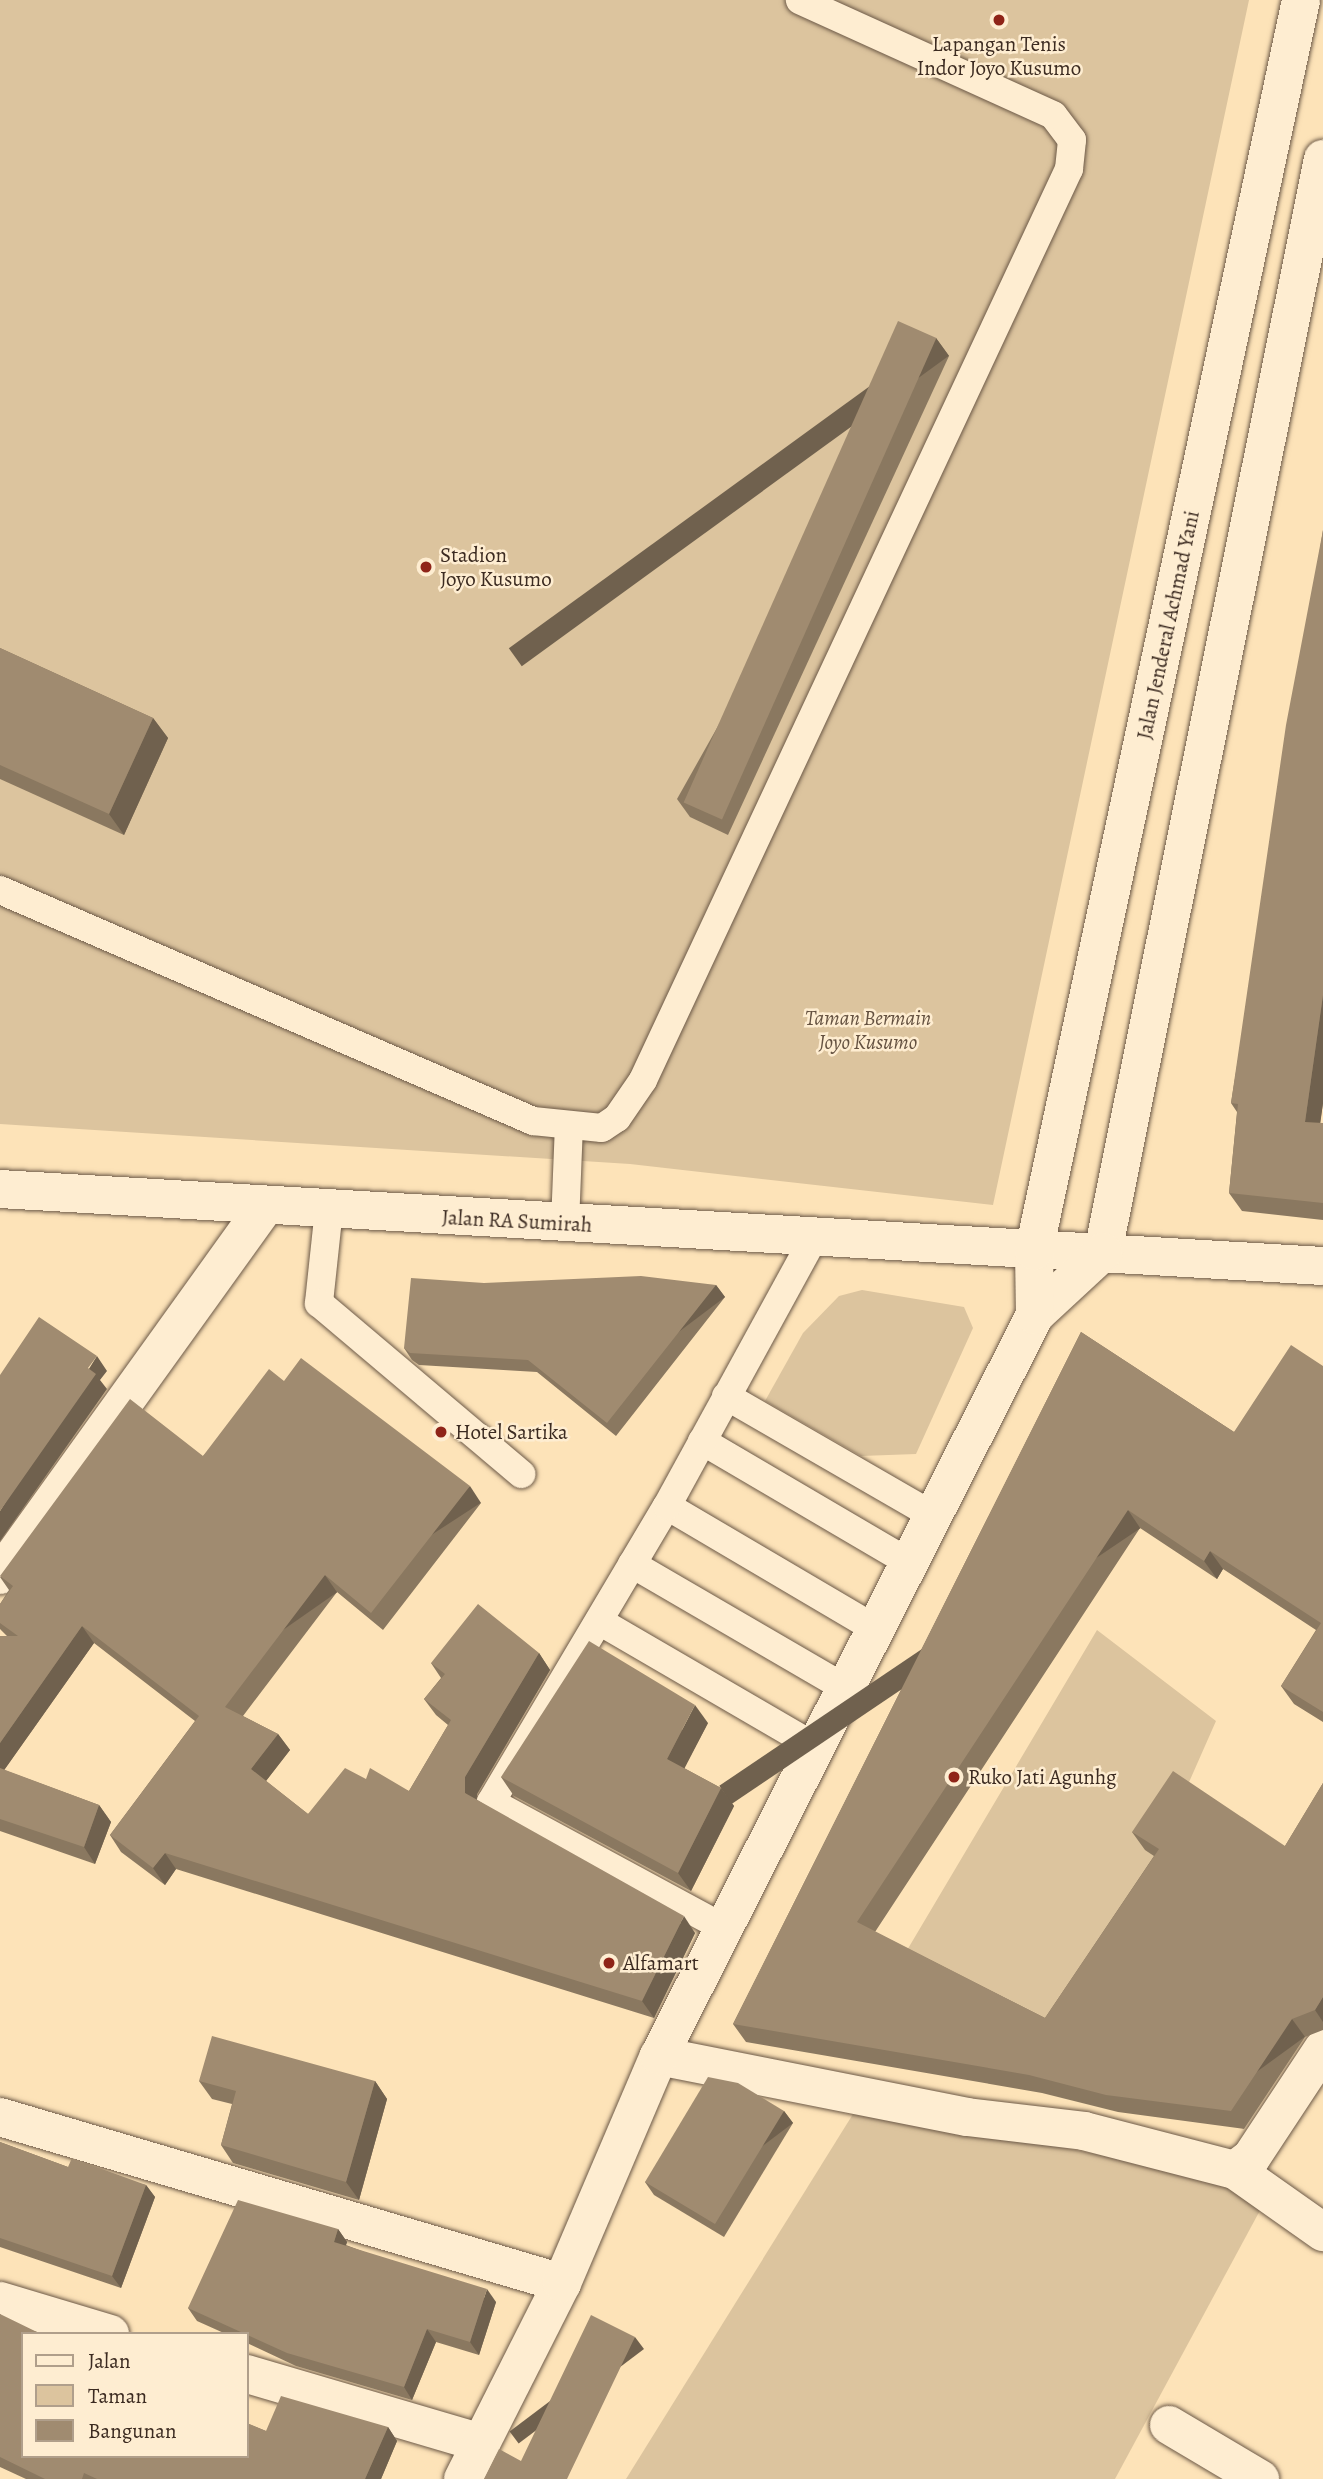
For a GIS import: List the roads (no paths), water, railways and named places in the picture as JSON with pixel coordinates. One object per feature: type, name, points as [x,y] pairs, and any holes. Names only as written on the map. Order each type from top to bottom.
[{"type":"street","name":"Jalan Jenderal Achmad Yani","points":[[1035,1315],[1034,1251],[1301,0]]},
{"type":"street","points":[[463,2479],[562,2283],[659,2056],[1035,1315],[1103,1251],[1323,159]]},
{"type":"street","name":"Jalan RA Sumirah","points":[[0,1189],[1034,1251],[1103,1251],[1323,1266]]},
{"type":"street","points":[[0,1575],[265,1206]]},
{"type":"street","points":[[1235,2170],[1251,2158],[1323,2049]]},
{"type":"street","points":[[659,2056],[967,2118],[1084,2132],[1235,2170],[1323,2232]]},
{"type":"street","points":[[0,2117],[562,2283]]},
{"type":"street","points":[[0,2301],[103,2332]]},
{"type":"street","points":[[248,2374],[481,2443]]},
{"type":"street","points":[[1169,2424],[1260,2479]]},
{"type":"lane","points":[[0,890],[533,1121],[602,1128],[643,1080],[1069,169],[1072,140],[1053,115],[800,0]]},
{"type":"lane","points":[[565,1224],[569,1125]]},
{"type":"lane","points":[[329,1209],[319,1303],[522,1474]]},
{"type":"lane","points":[[724,1928],[491,1802],[667,1506],[815,1236]]},
{"type":"lane","points":[[726,1396],[934,1516]]},
{"type":"lane","points":[[702,1441],[910,1563]]},
{"type":"lane","points":[[667,1506],[876,1629]]},
{"type":"lane","points":[[632,1564],[847,1689]]},
{"type":"lane","points":[[599,1621],[814,1746]]},
{"type":"place","name":"Lapangan Tenis Indor Joyo Kusumo","points":[[999,20]]},
{"type":"place","name":"Stadion Joyo Kusumo","points":[[426,567]]},
{"type":"place","name":"Hotel Sartika","points":[[441,1432]]},
{"type":"place","name":"Ruko Jati Agunhg","points":[[954,1777]]},
{"type":"place","name":"Alfamart","points":[[609,1963]]},
{"type":"park label","name":"Taman Bermain Joyo Kusumo","points":[[868,1030]]}]
